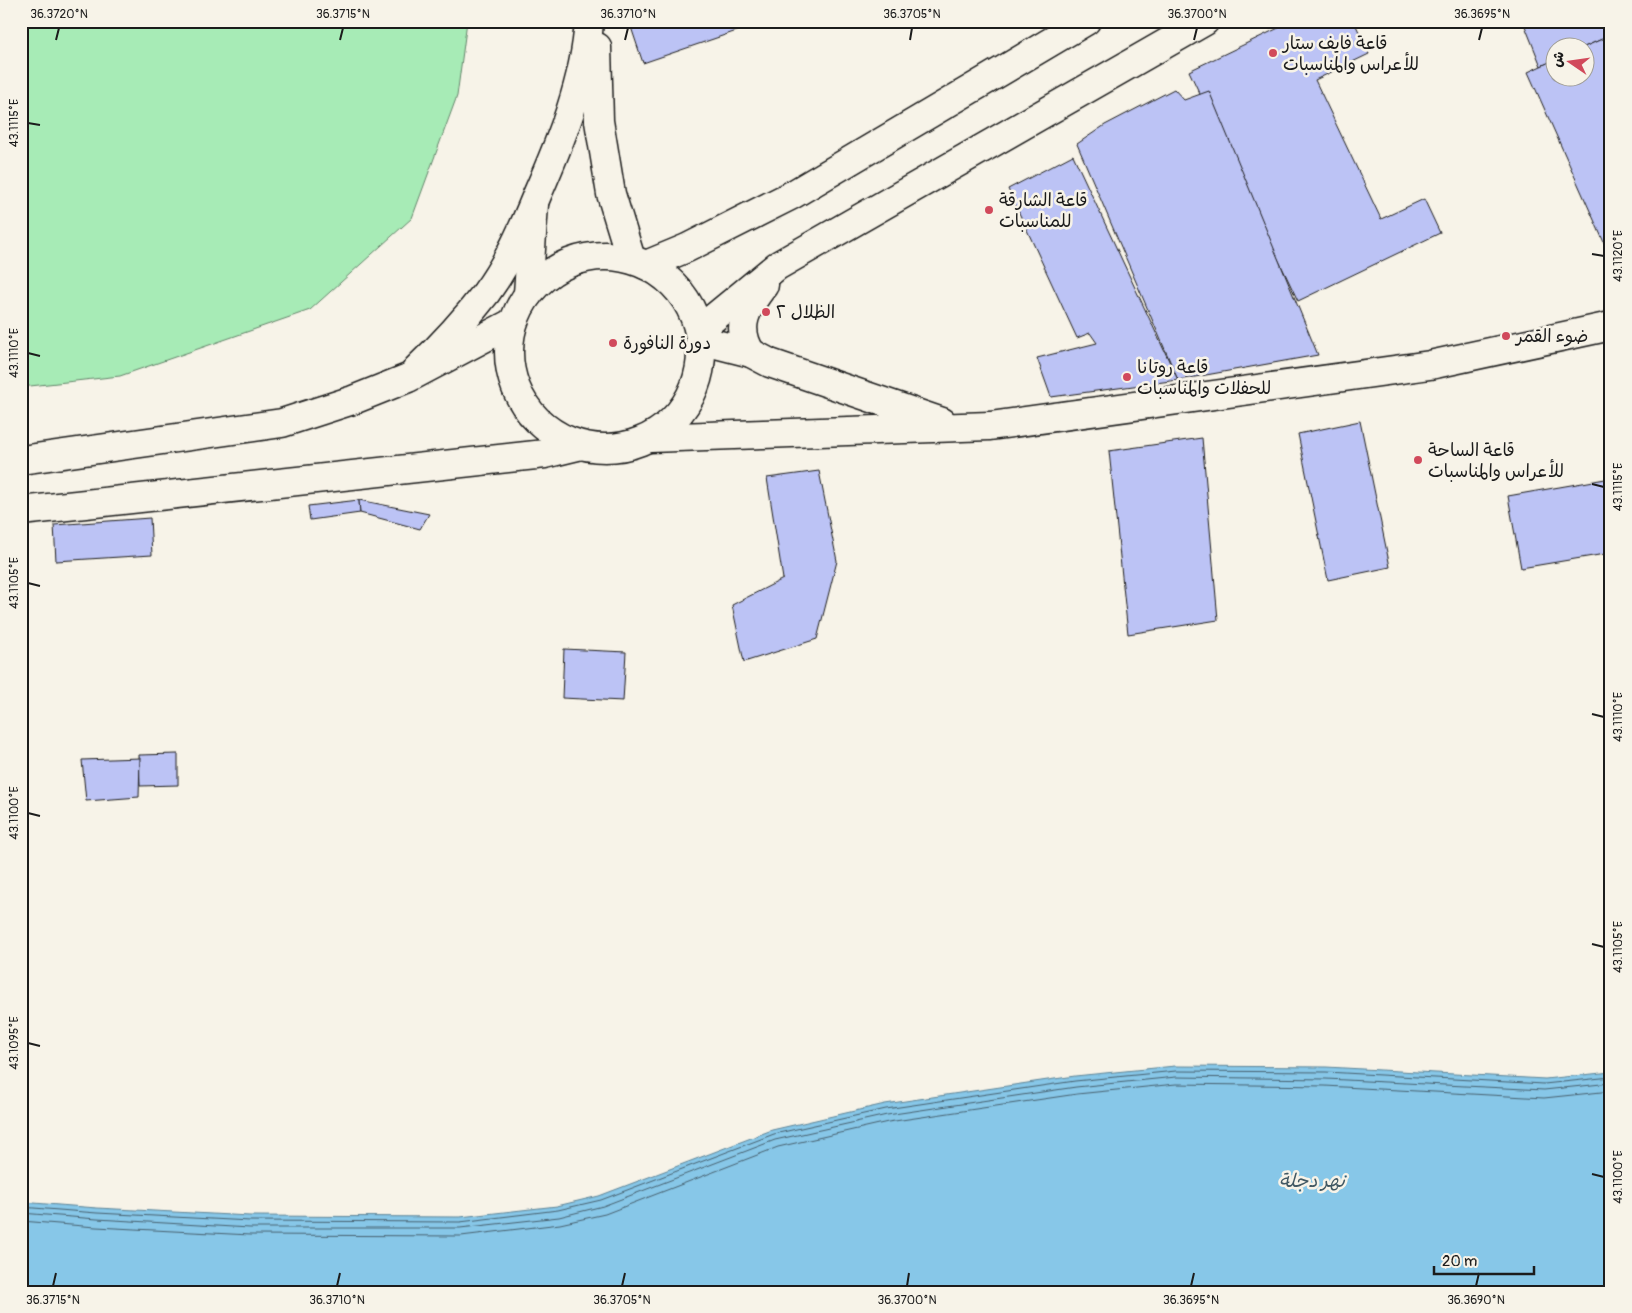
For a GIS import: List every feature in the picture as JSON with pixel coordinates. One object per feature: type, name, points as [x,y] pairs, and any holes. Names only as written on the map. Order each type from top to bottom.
[{"type":"main road","points":[[408,378],[446,341],[486,292],[517,242],[551,165],[577,93],[589,21]]},
{"type":"main road","points":[[597,21],[600,121],[611,194],[639,262]]},
{"type":"main road","points":[[639,262],[687,248],[792,195],[1086,21]]},
{"type":"main road","points":[[699,335],[777,266],[1206,21]]},
{"type":"main road","points":[[528,294],[534,204]]},
{"type":"main road","points":[[602,255],[639,262],[670,281],[688,303],[699,335],[700,369],[691,396],[674,420],[650,438],[627,447],[603,450],[578,446],[550,433],[528,412],[513,384],[508,354],[512,323],[528,294],[548,274],[574,261],[602,255]]},
{"type":"main road","points":[[751,353],[744,343],[745,313],[777,266]]},
{"type":"main road","points":[[21,460],[282,424],[353,400],[408,378],[512,323]]},
{"type":"main road","points":[[650,438],[990,426],[1430,365],[1611,326]]},
{"type":"main road","points":[[699,335],[751,353],[770,363],[958,428]]},
{"type":"main road","points":[[21,512],[545,454],[578,446]]},
{"type":"green space","points":[[21,21],[467,21],[457,96],[412,218],[310,310],[120,376],[21,387]]},
{"type":"water","name":"نهر دجلة","points":[[1175,1066],[1326,1067],[1545,1079],[1611,1072],[1611,1292],[21,1292],[21,1202],[250,1216],[460,1217],[557,1206],[599,1196],[772,1130],[885,1104],[1075,1076]]},
{"type":"building","points":[[629,21],[766,21],[643,63]]},
{"type":"building","points":[[1293,21],[1354,21],[1369,54],[1315,80],[1381,219],[1424,199],[1440,233],[1298,301],[1189,71]]},
{"type":"building","points":[[1523,21],[1606,21],[1611,35],[1594,43],[1594,38],[1544,38],[1544,65],[1541,66]]},
{"type":"building","points":[[1611,35],[1611,258],[1528,72],[1544,65],[1544,88],[1594,88],[1594,43]]},
{"type":"building","points":[[1174,89],[1184,100],[1209,91],[1318,355],[1178,380],[1077,144],[1105,125]]},
{"type":"building","points":[[1073,155],[1178,380],[1051,397],[1037,358],[1097,343],[1090,333],[1077,338],[1008,189]]},
{"type":"building","points":[[1360,421],[1390,567],[1328,580],[1298,434]]},
{"type":"building","points":[[1202,438],[1218,620],[1128,634],[1109,451]]},
{"type":"building","points":[[819,471],[837,561],[817,639],[744,662],[732,605],[783,579],[767,478]]},
{"type":"building","points":[[1611,478],[1611,553],[1521,568],[1508,496]]},
{"type":"building","points":[[359,500],[360,513],[310,520],[308,506]]},
{"type":"building","points":[[359,500],[429,514],[420,529],[360,513]]},
{"type":"building","points":[[150,518],[152,555],[56,561],[54,525]]},
{"type":"building","points":[[564,649],[626,652],[623,701],[562,698]]},
{"type":"building","points":[[178,754],[178,785],[140,786],[139,755]]},
{"type":"building","points":[[140,758],[139,797],[86,801],[82,760]]},
{"type":"place","name":"قاعة فايف ستار للأعراس والمناسبات","points":[[1273,53]]},
{"type":"place","name":"قاعة الشارقة للمناسبات","points":[[989,210]]},
{"type":"place","name":"الظلال ٢","points":[[766,312]]},
{"type":"place","name":"ضوء القمر","points":[[1506,336]]},
{"type":"place","name":"دورة النافورة","points":[[613,343]]},
{"type":"place","name":"قاعة روتانا للحفلات والمناسبات","points":[[1127,377]]},
{"type":"place","name":"قاعة الساحة للأعراس والمناسبات","points":[[1418,460]]}]
